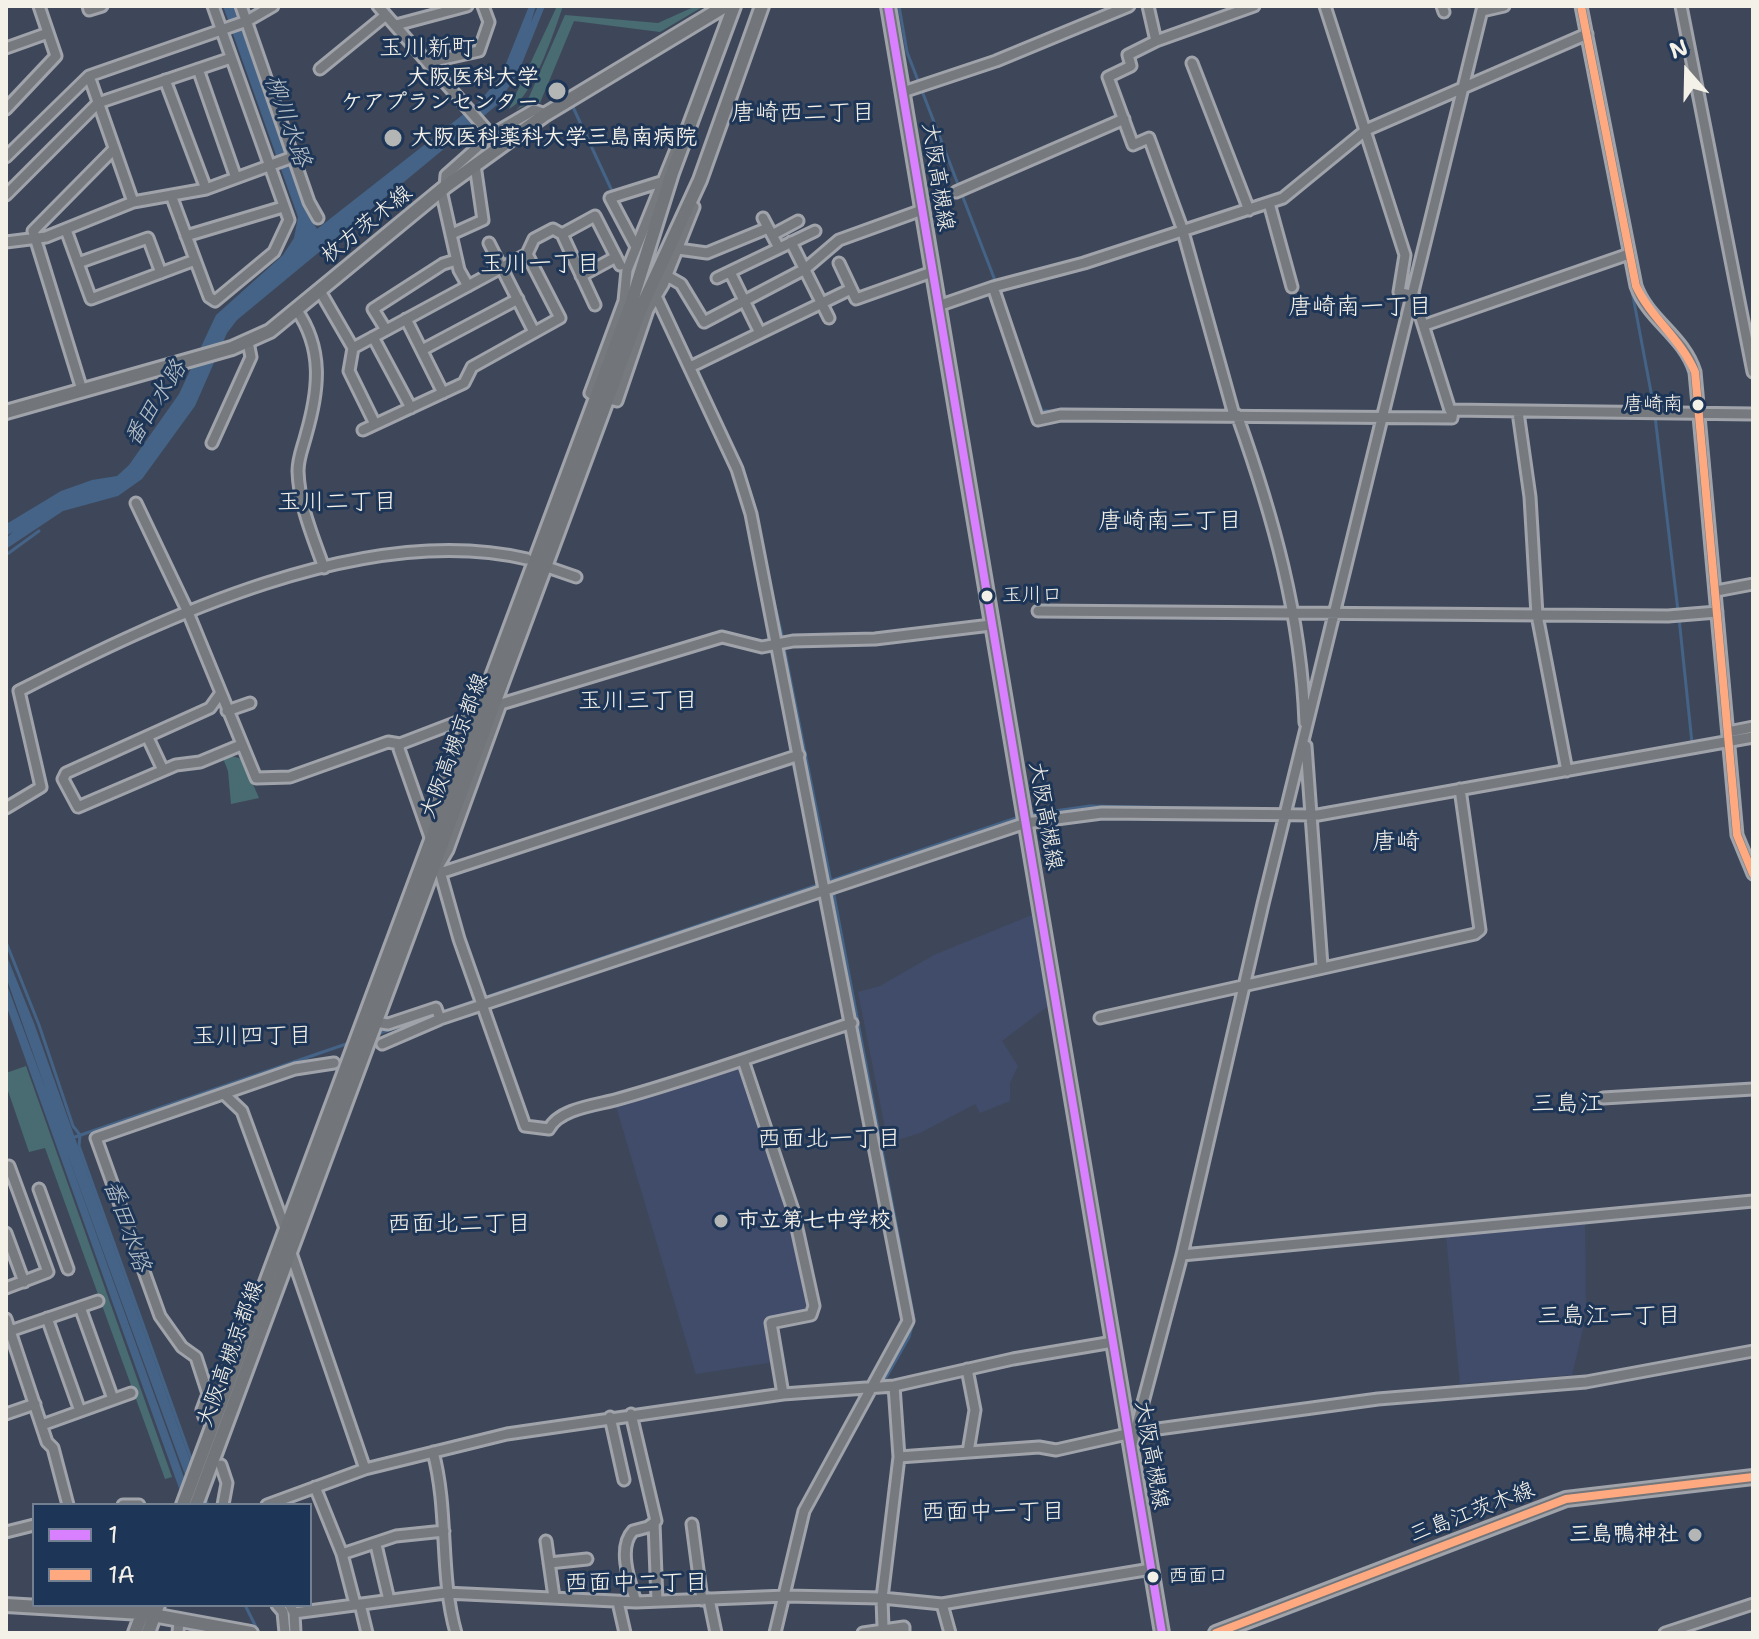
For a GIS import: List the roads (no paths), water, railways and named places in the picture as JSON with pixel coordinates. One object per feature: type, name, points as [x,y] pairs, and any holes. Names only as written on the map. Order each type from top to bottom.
[{"type":"main road","name":"枚方茨木線","points":[[6,412],[189,361],[248,342],[270,331],[443,189],[546,114],[725,6]]},
{"type":"main road","name":"大阪高槻京都線","points":[[184,1503],[286,1234],[429,834],[631,304],[686,133],[734,6]]},
{"type":"main road","name":"大阪高槻京都線","points":[[197,1503],[375,1022],[438,865],[642,306],[700,180],[762,6]]},
{"type":"main road","name":"大阪高槻線","points":[[888,6],[1113,1342],[1132,1433],[1130,1453],[1162,1633]]},
{"type":"main road","name":"三島江茨木線","points":[[1216,1633],[1566,1499],[1753,1477]]},
{"type":"main road","points":[[6,1605],[32,1606]]},
{"type":"main road","points":[[64,1607],[150,1610],[179,1627],[221,1628],[251,1633]]},
{"type":"main road","points":[[135,1633],[150,1610]]},
{"type":"main road","points":[[148,1633],[150,1610]]},
{"type":"street","points":[[6,109],[56,56],[39,6]]},
{"type":"street","points":[[88,6],[89,10],[102,6]]},
{"type":"street","points":[[171,195],[209,297],[215,301],[280,244],[289,220],[213,6]]},
{"type":"street","points":[[241,6],[290,158],[318,218]]},
{"type":"street","points":[[6,157],[89,76],[247,21],[273,6]]},
{"type":"street","points":[[378,6],[489,132]]},
{"type":"street","points":[[396,25],[467,6]]},
{"type":"street","points":[[429,62],[479,51],[489,22],[483,6]]},
{"type":"street","points":[[903,92],[996,61],[1129,6]]},
{"type":"street","points":[[1148,6],[1156,41]]},
{"type":"street","points":[[1254,6],[1156,41],[1128,55],[1131,66],[1108,77],[1133,145],[1149,138],[1183,230],[1235,415],[1271,511],[1293,613],[1306,733],[1309,816],[1322,966]]},
{"type":"street","points":[[1325,6],[1405,255],[1399,292],[1414,296]]},
{"type":"street","points":[[1132,1433],[1182,1255],[1244,985],[1466,85],[1482,9],[1504,6]]},
{"type":"street","points":[[1581,6],[1641,303],[1689,352],[1699,414],[1737,835],[1753,874]]},
{"type":"street","points":[[1681,6],[1753,372]]},
{"type":"street","points":[[320,69],[386,15]]},
{"type":"street","points":[[6,48],[48,33]]},
{"type":"street","points":[[938,306],[1269,203],[1288,195],[1366,130],[1587,34]]},
{"type":"street","points":[[6,195],[98,103],[231,58]]},
{"type":"street","points":[[1192,63],[1249,210]]},
{"type":"street","points":[[198,69],[236,178]]},
{"type":"street","points":[[89,76],[133,202]]},
{"type":"street","points":[[165,80],[206,189]]},
{"type":"street","points":[[468,286],[456,260],[443,189],[446,175],[489,132],[534,110],[546,114]]},
{"type":"street","points":[[956,192],[1124,119]]},
{"type":"street","points":[[593,395],[590,393],[624,301],[627,270],[661,182],[686,133]]},
{"type":"street","points":[[82,390],[33,231],[114,149]]},
{"type":"street","points":[[6,242],[66,230],[133,202],[206,189],[290,158]]},
{"type":"street","points":[[452,234],[483,220],[475,165]]},
{"type":"street","points":[[636,247],[610,198],[661,182]]},
{"type":"street","points":[[1269,203],[1292,287]]},
{"type":"street","points":[[186,236],[283,207]]},
{"type":"street","points":[[613,400],[617,401],[648,310],[667,276],[694,207]]},
{"type":"street","points":[[667,276],[681,284],[704,322],[805,269],[839,240],[922,210]]},
{"type":"street","points":[[562,234],[595,216],[618,261],[581,276]]},
{"type":"street","points":[[678,249],[707,253],[768,227],[798,221]]},
{"type":"street","points":[[768,227],[779,248]]},
{"type":"street","points":[[353,348],[527,254],[534,239],[553,229],[562,234],[595,305]]},
{"type":"street","points":[[66,230],[91,299],[195,260]]},
{"type":"street","points":[[717,278],[815,231]]},
{"type":"street","points":[[78,263],[148,238],[161,273]]},
{"type":"street","points":[[791,242],[829,318]]},
{"type":"street","points":[[489,243],[534,332]]},
{"type":"street","points":[[363,430],[464,383],[472,367],[560,318],[527,254]]},
{"type":"street","points":[[1425,325],[1629,254]]},
{"type":"street","points":[[386,330],[373,309],[443,264],[456,260]]},
{"type":"street","points":[[839,263],[856,299],[932,272]]},
{"type":"street","points":[[730,272],[760,333]]},
{"type":"street","points":[[993,287],[1038,420],[1061,415],[1452,418],[1453,411],[1414,296]]},
{"type":"street","points":[[690,367],[851,289]]},
{"type":"street","points":[[320,291],[353,348],[349,371],[375,424]]},
{"type":"street","points":[[656,296],[747,495],[908,1321],[804,1511],[781,1596],[775,1633]]},
{"type":"street","points":[[422,350],[518,299]]},
{"type":"street","points":[[296,309],[310,333],[318,360],[316,391],[298,473],[304,508],[324,568]]},
{"type":"street","points":[[406,319],[443,393]]},
{"type":"street","points":[[373,337],[411,408]]},
{"type":"street","points":[[212,443],[251,357],[248,342]]},
{"type":"street","points":[[1453,411],[1753,414]]},
{"type":"street","points":[[1518,412],[1530,497],[1537,615],[1567,771]]},
{"type":"street","points":[[136,503],[187,610],[254,776],[269,779],[290,777],[388,742],[400,744],[471,718],[429,834]]},
{"type":"street","points":[[6,808],[41,787],[19,691],[187,610],[324,568],[385,554],[477,549],[527,559]]},
{"type":"street","points":[[550,568],[576,577]]},
{"type":"street","points":[[1716,591],[1753,584]]},
{"type":"street","points":[[1038,611],[1668,616],[1717,612]]},
{"type":"street","points":[[438,865],[448,850],[501,704],[722,637],[751,647],[875,639],[991,625]]},
{"type":"street","points":[[220,694],[210,708],[66,773],[63,779],[78,807],[163,770],[200,762],[241,745]]},
{"type":"street","points":[[227,711],[250,703]]},
{"type":"street","points":[[382,1044],[440,1019],[1026,823],[1102,813],[1309,816],[1567,771],[1728,737],[1753,727]]},
{"type":"street","points":[[1728,737],[1753,737]]},
{"type":"street","points":[[148,738],[163,770]]},
{"type":"street","points":[[400,744],[399,749],[482,1005],[525,1126],[549,1129],[552,1122],[578,1110],[852,1023]]},
{"type":"street","points":[[438,865],[799,755]]},
{"type":"street","points":[[1100,1018],[1475,934],[1480,930],[1460,789]]},
{"type":"street","points":[[375,1022],[388,1024],[436,1008],[440,1019]]},
{"type":"street","points":[[743,1060],[793,1210],[814,1306],[811,1315],[771,1323],[783,1394]]},
{"type":"street","points":[[204,1417],[202,1410],[208,1394],[196,1357],[182,1347],[160,1316],[96,1138],[295,1069],[334,1063]]},
{"type":"street","points":[[1603,1098],[1753,1089]]},
{"type":"street","points":[[224,1094],[242,1111],[365,1469]]},
{"type":"street","points":[[6,1288],[48,1272],[9,1166]]},
{"type":"street","points":[[39,1189],[68,1269]]},
{"type":"street","points":[[1182,1255],[1753,1201]]},
{"type":"street","points":[[6,1233],[24,1282]]},
{"type":"street","points":[[43,1258],[62,1251]]},
{"type":"street","points":[[10,1331],[98,1301]]},
{"type":"street","points":[[80,1307],[113,1399]]},
{"type":"street","points":[[47,1318],[80,1411]]},
{"type":"street","points":[[6,1319],[42,1425],[53,1448],[67,1503]]},
{"type":"street","points":[[272,1503],[365,1469],[507,1434],[783,1394],[894,1386],[1113,1342]]},
{"type":"street","points":[[899,1457],[1039,1447],[1056,1450],[1132,1433],[1378,1399],[1586,1382],[1753,1351]]},
{"type":"street","points":[[967,1369],[975,1410],[968,1452]]},
{"type":"street","points":[[883,1628],[882,1598],[899,1457],[894,1386]]},
{"type":"street","points":[[42,1425],[131,1393]]},
{"type":"street","points":[[6,1414],[35,1404]]},
{"type":"street","points":[[631,1414],[649,1484],[657,1601]]},
{"type":"street","points":[[610,1417],[624,1480]]},
{"type":"street","points":[[433,1452],[441,1482],[445,1593],[456,1633]]},
{"type":"street","points":[[221,1465],[227,1483],[223,1503]]},
{"type":"street","points":[[315,1487],[342,1554],[367,1633]]},
{"type":"street","points":[[636,1602],[628,1576],[626,1541],[633,1531],[654,1523]]},
{"type":"street","points":[[692,1524],[705,1600],[716,1633]]},
{"type":"street","points":[[6,1532],[32,1526]]},
{"type":"street","points":[[342,1554],[396,1536],[444,1531]]},
{"type":"street","points":[[546,1541],[554,1597]]},
{"type":"street","points":[[376,1545],[389,1600]]},
{"type":"street","points":[[549,1563],[587,1559]]},
{"type":"street","points":[[295,1633],[292,1609],[445,1593],[618,1602],[781,1596],[882,1598],[942,1604],[1151,1569]]},
{"type":"street","points":[[618,1602],[625,1633]]},
{"type":"street","points":[[942,1604],[950,1633]]},
{"type":"street","points":[[1665,1633],[1753,1604]]},
{"type":"street","points":[[279,1607],[283,1612],[285,1633]]},
{"type":"street","points":[[863,1633],[904,1627],[904,1633]]},
{"type":"waterway","points":[[899,6],[907,52],[996,283]]},
{"type":"waterway","points":[[1583,39],[1624,251]]},
{"type":"waterway","points":[[572,105],[613,193]]},
{"type":"waterway","points":[[1626,259],[1654,408]]},
{"type":"waterway","points":[[999,290],[1042,411],[1057,411]]},
{"type":"waterway","points":[[661,294],[743,472],[783,639]]},
{"type":"waterway","points":[[1655,416],[1678,611]]},
{"type":"waterway","points":[[6,555],[39,531]]},
{"type":"waterway","points":[[1679,618],[1692,743]]},
{"type":"waterway","points":[[784,647],[831,882]]},
{"type":"waterway","points":[[1734,735],[1753,732]]},
{"type":"waterway","points":[[1506,776],[1726,737]]},
{"type":"waterway","points":[[1290,809],[1318,809],[1499,777]]},
{"type":"waterway","points":[[1026,815],[1090,806],[1282,810]]},
{"type":"waterway","points":[[374,1035],[1019,817]]},
{"type":"waterway","points":[[833,890],[914,1319],[909,1337],[883,1383]]},
{"type":"waterway","name":"番田水路","points":[[6,942],[39,1025],[73,1126],[80,1135],[79,1146],[193,1464]]},
{"type":"waterway","points":[[72,1138],[352,1042]]},
{"type":"waterway","points":[[205,1497],[207,1503]]},
{"type":"waterway","points":[[246,1607],[259,1633]]},
{"type":"place","name":"大阪医科大学 ケアプランセンター","points":[[557,91]]},
{"type":"place","name":"大阪医科薬科大学三島南病院","points":[[393,138]]},
{"type":"place","name":"唐崎南","points":[[1698,405]]},
{"type":"place","name":"玉川口","points":[[987,596]]},
{"type":"place","name":"市立第七中学校","points":[[721,1221]]},
{"type":"place","name":"三島鴨神社","points":[[1695,1535]]},
{"type":"place","name":"西面口","points":[[1153,1577]]},
{"type":"district","name":"玉川新町","points":[[427,49]]},
{"type":"district","name":"唐崎西二丁目","points":[[803,114]]},
{"type":"district","name":"玉川一丁目","points":[[540,265]]},
{"type":"district","name":"唐崎南一丁目","points":[[1360,308]]},
{"type":"district","name":"玉川二丁目","points":[[337,503]]},
{"type":"district","name":"唐崎南二丁目","points":[[1170,522]]},
{"type":"district","name":"玉川三丁目","points":[[638,702]]},
{"type":"district","name":"唐崎","points":[[1396,843]]},
{"type":"district","name":"玉川四丁目","points":[[252,1037]]},
{"type":"district","name":"三島江","points":[[1567,1105]]},
{"type":"district","name":"西面北一丁目","points":[[829,1140]]},
{"type":"district","name":"西面北二丁目","points":[[459,1225]]},
{"type":"district","name":"三島江一丁目","points":[[1609,1317]]},
{"type":"district","name":"西面中一丁目","points":[[993,1513]]},
{"type":"district","name":"西面中二丁目","points":[[636,1584]]},
{"type":"water label","name":"柳川水路","points":[[287,121]]}]
